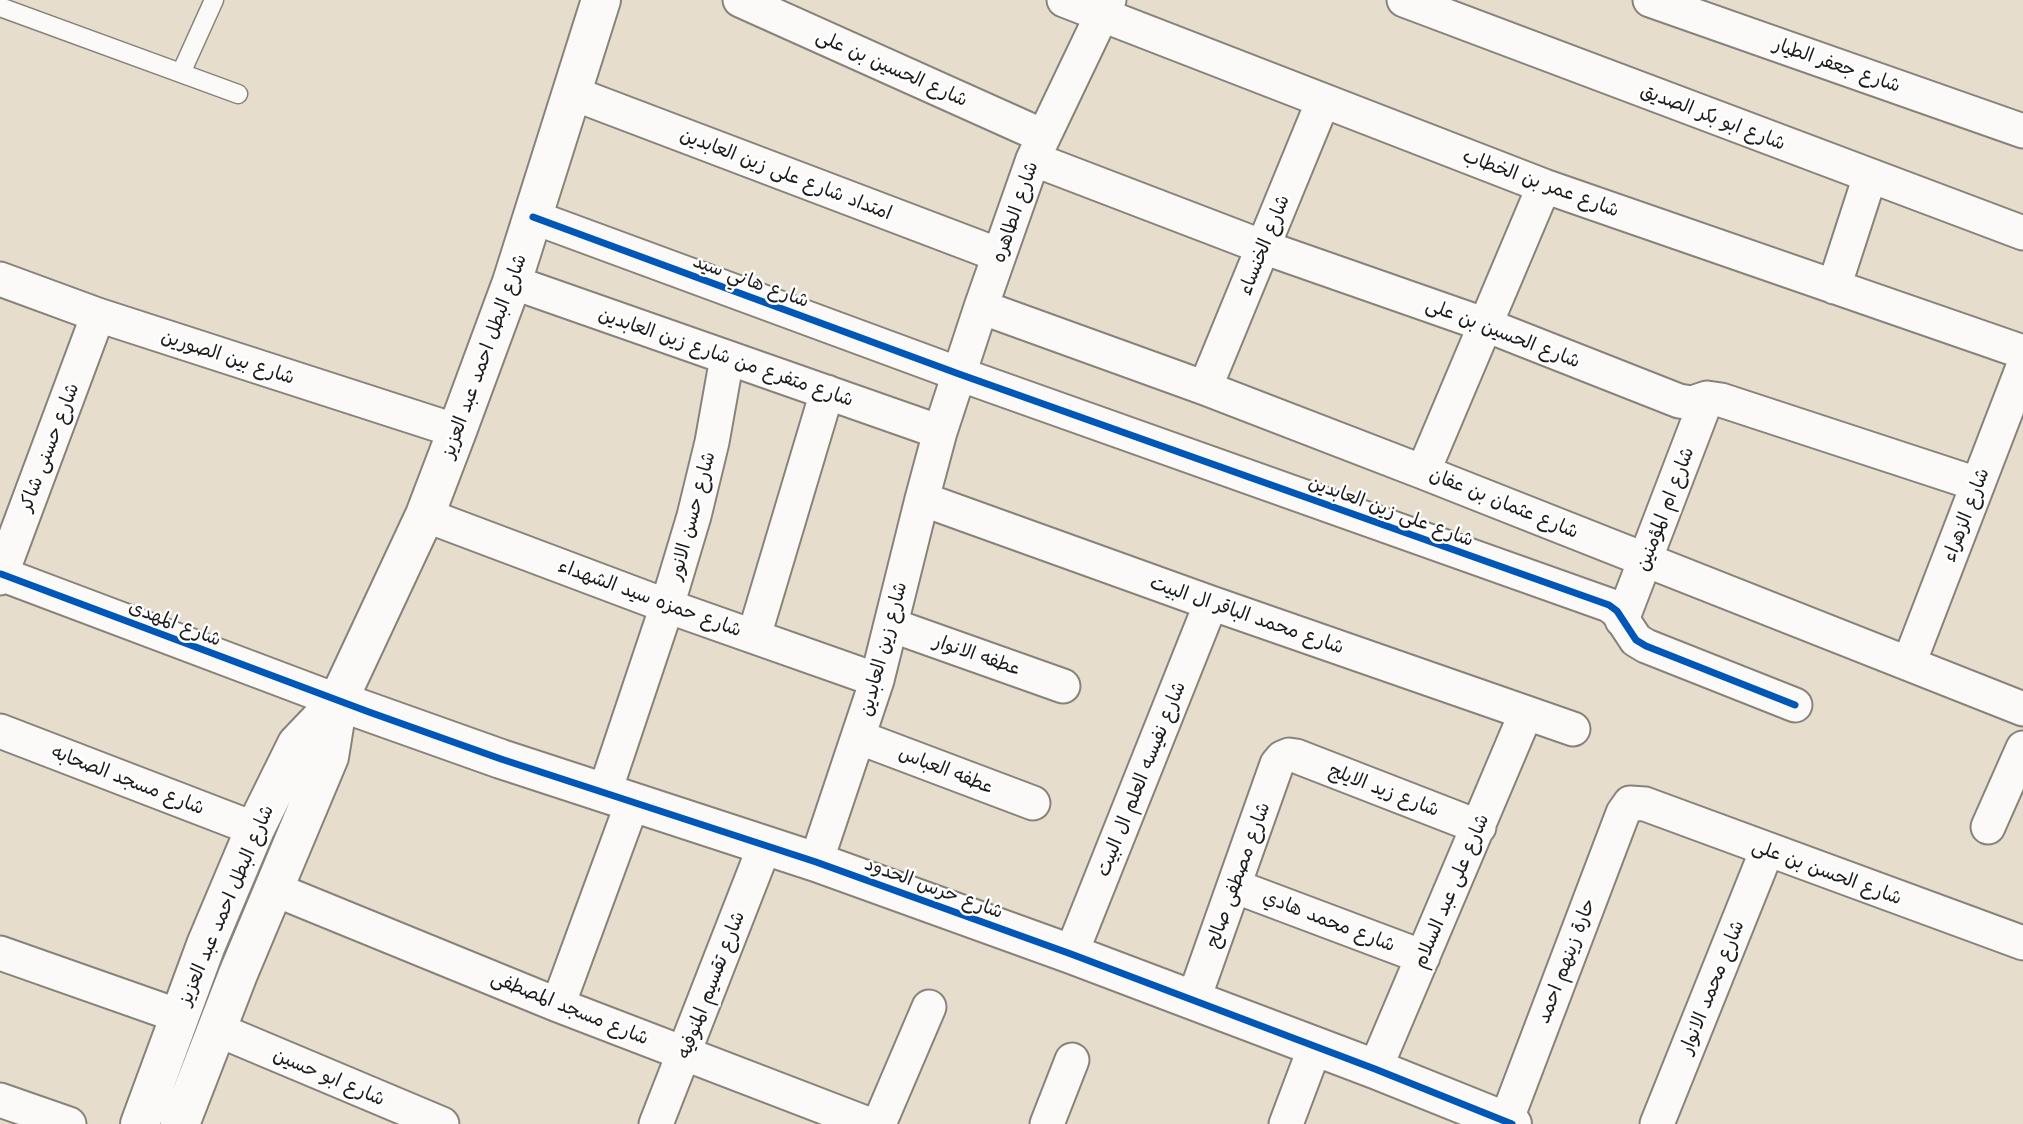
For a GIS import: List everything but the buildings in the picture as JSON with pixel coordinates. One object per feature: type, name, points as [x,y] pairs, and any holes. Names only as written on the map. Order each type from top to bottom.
[{"type":"main road","name":"شارع البطل احمد عبد العزيز","points":[[180,1124],[293,838],[329,757],[338,701],[425,515],[457,431],[512,282],[601,0]]},
{"type":"main road","name":"شارع البطل احمد عبد العزيز","points":[[140,1124],[206,944],[255,829],[297,744],[338,701]]},
{"type":"main road","name":"شارع حرس الحدود","points":[[338,701],[501,759],[816,862],[1071,954],[1509,1123]]},
{"type":"street","name":"شارع الحسين بن على","points":[[740,0],[1038,147],[1263,247],[1486,325],[1679,401],[1692,403],[1707,398],[1721,400],[1977,484]]},
{"type":"street","name":"شارع عمر بن الخطاب","points":[[1064,0],[1105,8],[1323,102],[1544,186],[2023,352]]},
{"type":"street","name":"شارع ابو بكر الصديق","points":[[1404,0],[2023,233]]},
{"type":"street","name":"شارع جعفر الطيار","points":[[1650,0],[2023,131]]},
{"type":"street","name":"شارع الطاهره","points":[[940,432],[1038,147],[1105,8]]},
{"type":"street","name":"امتداد شارع على زين العابدين","points":[[572,93],[999,255]]},
{"type":"street","name":"شارع الخنساء","points":[[1205,388],[1323,102]]},
{"type":"street","points":[[1834,287],[1870,176]]},
{"type":"street","points":[[1423,472],[1544,186]]},
{"type":"street","name":"شارع هاني سيد","points":[[533,217],[959,373]]},
{"type":"street","name":"شارع بين الصورين","points":[[0,279],[98,315],[457,431]]},
{"type":"street","name":"شارع متفرع من شارع زين العابدين","points":[[512,282],[940,432]]},
{"type":"street","name":"شارع عثمان بن عفان","points":[[981,307],[1205,388],[1423,472],[2023,709]]},
{"type":"street","name":"شارع حسنى شاكر","points":[[1,576],[98,315]]},
{"type":"street","name":"شارع حسن الانور","points":[[558,1004],[619,796],[667,606],[694,516],[712,442],[727,358]]},
{"type":"street","name":"شارع الزهراء","points":[[1909,663],[2023,367]]},
{"type":"street","name":"شارع على زين العابدين","points":[[959,373],[1609,605],[1617,611],[1636,640],[1646,646],[1795,705]]},
{"type":"street","points":[[754,636],[827,392]]},
{"type":"street","name":"شارع ام المؤمنين","points":[[1622,620],[1707,398]]},
{"type":"street","name":"شارع زين العابدين","points":[[816,862],[877,680],[940,432]]},
{"type":"street","name":"شارع محمد الباقر ال البيت","points":[[922,499],[1573,729]]},
{"type":"street","name":"شارع حمزه سيد الشهداء","points":[[425,515],[667,606],[877,680]]},
{"type":"street","name":"شارع المهدى","points":[[1,576],[338,701]]},
{"type":"street","name":"شارع نفيسه العلم ال البيت","points":[[1071,954],[1211,603]]},
{"type":"street","name":"عطفه الانوار","points":[[891,625],[1063,686]]},
{"type":"street","name":"شارع على عبد السلام","points":[[1374,1069],[1526,713]]},
{"type":"street","name":"شارع مسجد الصحابه","points":[[0,731],[255,829]]},
{"type":"street","name":"عطفه العباس","points":[[858,737],[1033,803]]},
{"type":"street","points":[[1988,827],[2023,748]]},
{"type":"street","name":"شارع زيد الايلج","points":[[1289,755],[1479,827]]},
{"type":"street","name":"شارع مصطفى صالح","points":[[1194,1001],[1277,764],[1289,755]]},
{"type":"street","name":"شارع الحسن بن على","points":[[1630,803],[1645,804],[2023,943]]},
{"type":"street","name":"حارة زينهم احمد","points":[[1509,1123],[1623,813],[1630,803]]},
{"type":"street","name":"شارع تقسيم المنوفيه","points":[[656,1124],[765,845]]},
{"type":"street","name":"شارع محمد الانوار","points":[[1657,1124],[1767,850]]},
{"type":"street","name":"شارع محمد هادي","points":[[1234,886],[1423,957]]},
{"type":"street","name":"شارع مسجد المصطفى","points":[[274,888],[558,1004],[868,1124]]},
{"type":"street","points":[[0,953],[178,1016]]},
{"type":"street","points":[[878,1124],[929,1007]]},
{"type":"street","name":"شارع ابو حسين","points":[[216,1029],[442,1124]]},
{"type":"street","points":[[1286,1124],[1315,1047]]},
{"type":"street","points":[[1047,1124],[1072,1060]]},
{"type":"street","points":[[0,1100],[69,1124]]},
{"type":"lane","points":[[181,73],[214,0]]},
{"type":"lane","points":[[0,7],[238,94]]},
{"type":"cycle path","points":[[533,217],[959,374],[1609,605],[1617,611],[1636,640],[1646,646],[1795,705]]},
{"type":"cycle path","points":[[1,574],[501,759],[816,862],[1071,954],[1512,1124]]}]
